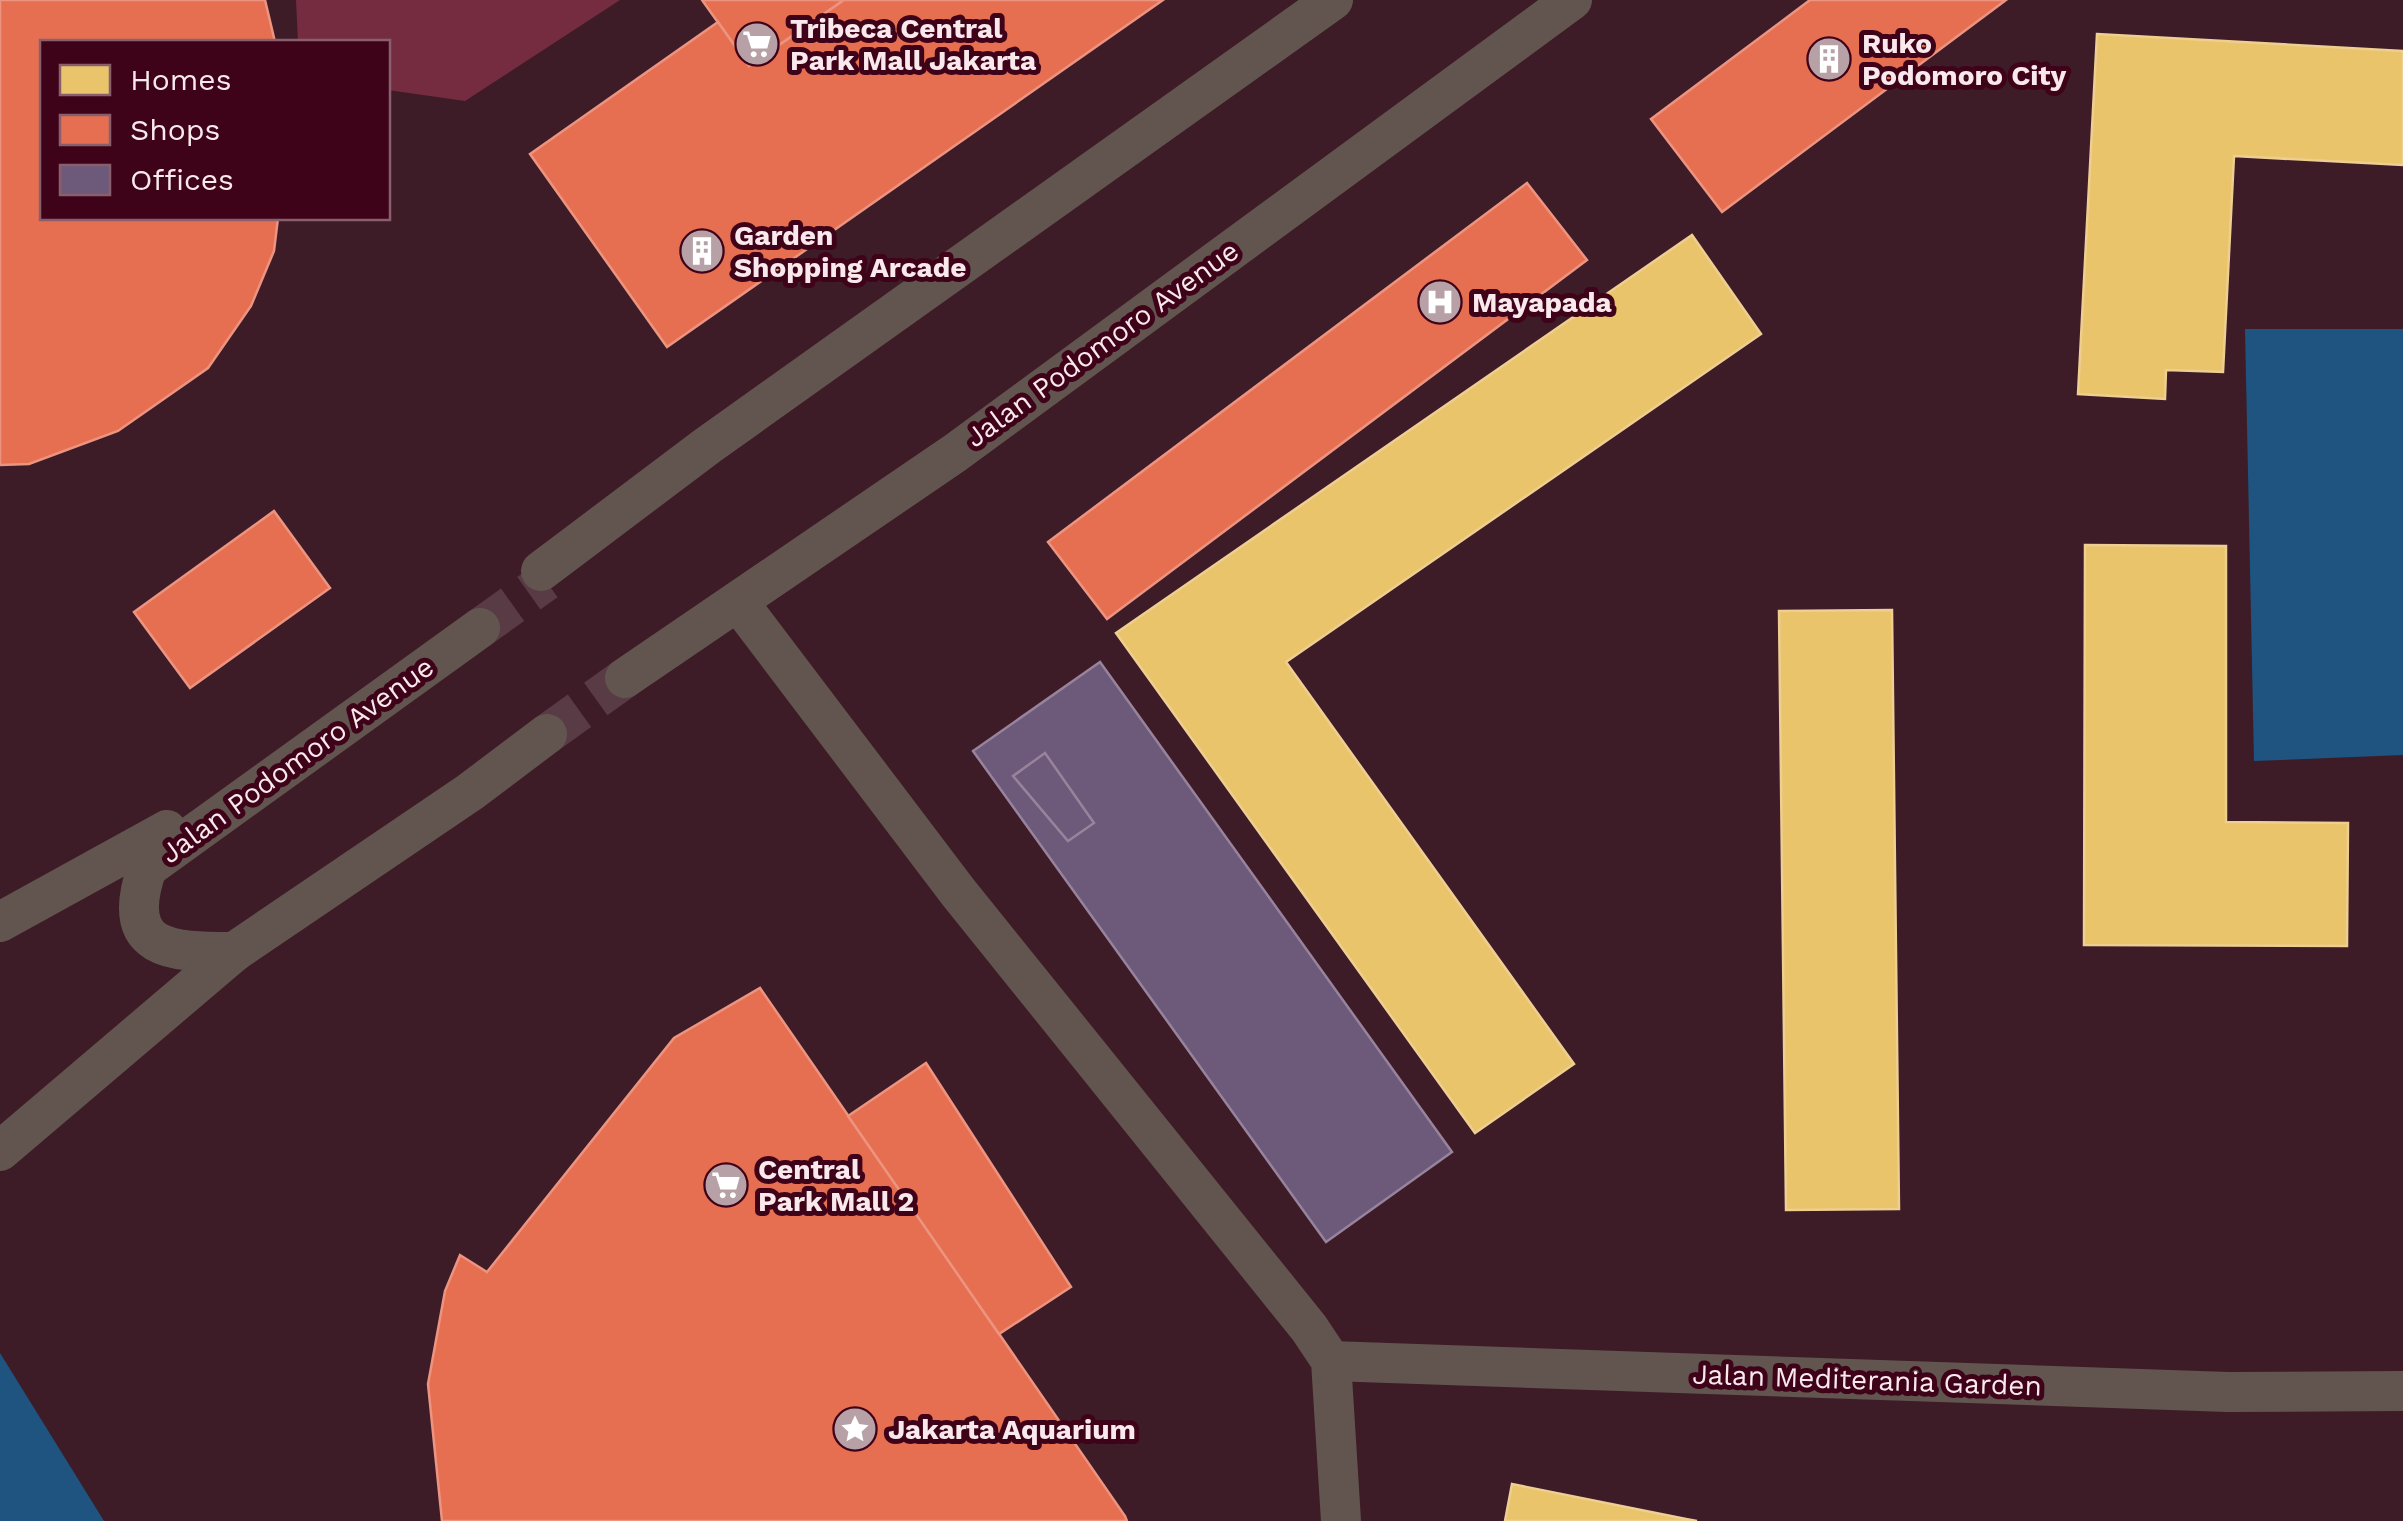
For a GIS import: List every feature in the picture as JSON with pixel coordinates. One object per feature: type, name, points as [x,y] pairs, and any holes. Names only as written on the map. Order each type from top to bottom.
[{"type":"street","points":[[544,576],[707,446],[1333,0]]},
{"type":"street","name":"Jalan Podomoro Avenue","points":[[625,678],[954,453],[1572,0]]},
{"type":"street","points":[[739,603],[958,892],[1297,1312],[1331,1361],[1342,1521]]},
{"type":"street","name":"Jalan Podomoro Avenue","points":[[0,922],[188,818],[479,621],[147,868],[140,916],[145,930],[159,946],[184,952],[234,952]]},
{"type":"street","points":[[0,1151],[234,952],[470,792],[547,734]]},
{"type":"street","name":"Jalan Mediterania Garden","points":[[1331,1361],[2228,1392],[2403,1391]]},
{"type":"shaded area","points":[[296,0],[620,0],[465,101],[390,90],[390,40],[298,40]]},
{"type":"water","points":[[2245,329],[2403,329],[2403,755],[2254,761]]},
{"type":"water","points":[[0,1353],[104,1521],[0,1521]]},
{"type":"building: Homes","points":[[2097,34],[2403,51],[2403,165],[2234,156],[2223,372],[2166,370],[2165,399],[2078,394]]},
{"type":"building: Homes","points":[[1692,235],[1761,334],[1286,662],[1574,1064],[1475,1133],[1116,633]]},
{"type":"building: Homes","points":[[2085,545],[2226,546],[2226,822],[2348,823],[2347,946],[2084,945]]},
{"type":"building: Homes","points":[[1892,610],[1899,1209],[1786,1210],[1779,611]]},
{"type":"building: Homes","points":[[1512,1484],[1686,1519],[1697,1521],[1505,1521]]},
{"type":"building: Shops","points":[[0,0],[265,0],[275,40],[40,40],[40,220],[278,220],[274,251],[251,306],[208,368],[118,431],[29,464],[0,465]]},
{"type":"building: Shops","name":"Tribeca Central Park Mall Jakarta","points":[[702,0],[844,0],[749,66]]},
{"type":"building: Shops","name":"Garden Shopping Arcade","points":[[844,0],[1163,0],[667,347],[530,154],[718,22],[749,66]]},
{"type":"building: Shops","name":"Ruko Podomoro City","points":[[1810,0],[2006,0],[1722,212],[1651,119]]},
{"type":"building: Shops","points":[[1527,183],[1587,260],[1107,619],[1048,542]]},
{"type":"building: Shops","points":[[274,511],[330,588],[190,688],[134,612]]},
{"type":"building: Shops","name":"Central Park Mall 2","points":[[760,988],[1127,1521],[442,1521],[428,1384],[445,1291],[460,1255],[487,1272],[674,1038]]},
{"type":"building: Shops","points":[[926,1063],[1071,1287],[999,1334],[848,1116]]},
{"type":"building: Offices","points":[[1100,662],[1452,1152],[1326,1242],[973,751]]},
{"type":"building: Offices","points":[[1045,753],[1094,823],[1068,841],[1013,776]]},
{"type":"tunnel","points":[[480,628],[546,581]]},
{"type":"tunnel","points":[[547,734],[625,678]]},
{"type":"place","name":"Tribeca Central Park Mall Jakarta","points":[[757,44]]},
{"type":"place","name":"Ruko Podomoro City","points":[[1829,59]]},
{"type":"place","name":"Garden Shopping Arcade","points":[[702,251]]},
{"type":"place","name":"Mayapada","points":[[1440,302]]},
{"type":"place","name":"Central Park Mall 2","points":[[726,1185]]},
{"type":"place","name":"Jakarta Aquarium","points":[[855,1429]]}]
